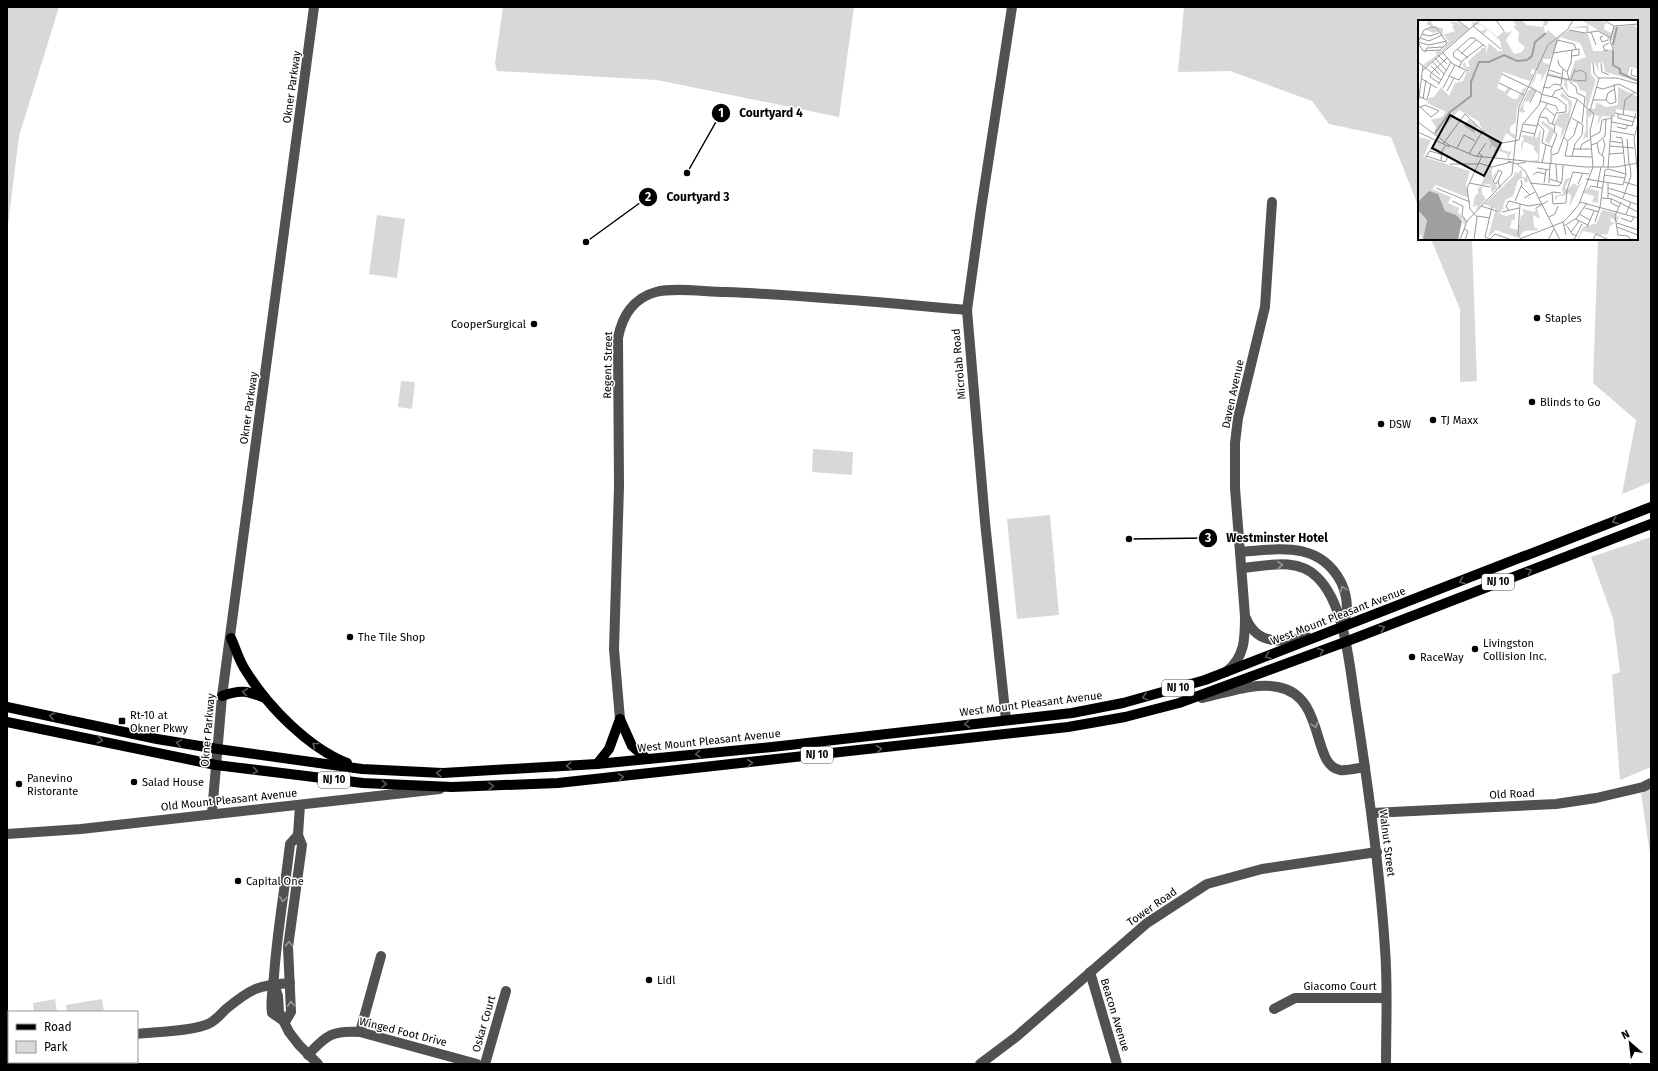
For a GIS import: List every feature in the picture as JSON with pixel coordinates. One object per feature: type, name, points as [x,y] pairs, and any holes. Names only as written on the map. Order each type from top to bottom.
[{"type":"main road","name":"West Mount Pleasant Avenue","points":[[362,769],[443,773],[597,764],[1006,720],[1099,708],[1188,685],[1225,672],[1651,507]]},
{"type":"main road","name":"NJ 10","points":[[7,722],[216,765],[363,783],[452,787],[558,783],[1006,735],[1092,723],[1179,703],[1345,642],[1651,524]]},
{"type":"main road","points":[[231,638],[245,671],[267,699],[299,732],[330,756],[362,769]]},
{"type":"main road","points":[[222,696],[237,690],[249,692],[267,699]]},
{"type":"main road","name":"NJ 10","points":[[7,707],[218,750],[362,769]]},
{"type":"main road","points":[[620,719],[632,746],[646,759]]},
{"type":"main road","points":[[597,764],[609,749],[620,719]]},
{"type":"street","name":"Okner Parkway","points":[[212,813],[222,696],[231,638],[314,7]]},
{"type":"street","name":"Microlab Road","points":[[1006,720],[985,522],[967,310],[980,209],[1012,7]]},
{"type":"street","name":"Daven Avenue","points":[[1225,672],[1234,666],[1241,654],[1245,635],[1242,568],[1235,481],[1235,443],[1238,418],[1264,307],[1272,202]]},
{"type":"street","name":"Regent Street","points":[[620,719],[614,649],[619,487],[618,338],[622,323],[629,309],[645,296],[665,290],[764,294],[967,310]]},
{"type":"street","name":"Walnut Street","points":[[1240,552],[1293,549],[1313,554],[1323,560],[1332,568],[1344,587],[1348,608],[1343,626]]},
{"type":"street","name":"Walnut Street","points":[[1242,568],[1288,564],[1299,566],[1310,571],[1317,577],[1329,594],[1343,626],[1377,852],[1386,950],[1386,1064]]},
{"type":"street","points":[[1245,616],[1254,631],[1266,640],[1274,642],[1329,632]]},
{"type":"street","points":[[1179,703],[1260,686],[1278,687],[1294,693],[1306,705],[1312,716],[1322,752],[1331,764],[1340,770],[1365,767]]},
{"type":"street","name":"Old Road","points":[[1372,813],[1556,804],[1596,798],[1643,787],[1651,783]]},
{"type":"street","name":"Old Mount Pleasant Avenue","points":[[7,834],[74,829],[212,813],[371,798],[452,787]]},
{"type":"street","points":[[285,1022],[291,1012],[289,934],[302,845],[298,835],[300,805]]},
{"type":"street","points":[[298,835],[290,844],[276,948],[274,984],[270,996],[272,1013],[285,1022],[292,1037],[318,1064]]},
{"type":"street","name":"Tower Road","points":[[980,1064],[1016,1037],[1147,923],[1207,884],[1262,869],[1377,852]]},
{"type":"street","points":[[360,1032],[382,956]]},
{"type":"street","name":"Beacon Avenue","points":[[1090,972],[1117,1064]]},
{"type":"street","points":[[138,1034],[199,1027],[210,1024],[254,988],[274,984],[290,983]]},
{"type":"street","name":"Oskar Court","points":[[485,1064],[506,991]]},
{"type":"street","name":"Giacomo Court","points":[[1274,1009],[1295,998],[1386,998]]},
{"type":"street","name":"Winged Foot Drive","points":[[308,1055],[320,1041],[330,1034],[341,1031],[360,1032],[477,1064]]},
{"type":"green space","points":[[7,7],[59,7],[19,136],[7,233]]},
{"type":"green space","points":[[503,7],[854,7],[839,117],[657,80],[497,71],[495,63]]},
{"type":"green space","points":[[1184,7],[1651,7],[1651,482],[1622,494],[1636,420],[1593,383],[1598,240],[1638,240],[1638,20],[1418,20],[1418,205],[1391,137],[1329,124],[1312,101],[1230,71],[1178,72]]},
{"type":"green space","points":[[377,215],[405,219],[397,278],[369,274]]},
{"type":"green space","points":[[1431,240],[1472,240],[1477,381],[1460,382],[1460,309]]},
{"type":"green space","points":[[401,381],[415,382],[412,409],[398,407]]},
{"type":"green space","points":[[813,449],[853,452],[852,475],[812,472]]},
{"type":"green space","points":[[1050,515],[1059,615],[1017,619],[1007,519]]},
{"type":"green space","points":[[1651,537],[1651,767],[1620,780],[1612,675],[1620,672],[1613,618],[1591,557]]},
{"type":"green space","points":[[1651,789],[1651,861],[1641,793]]},
{"type":"green space","points":[[55,999],[57,1011],[34,1011],[33,1003]]},
{"type":"green space","points":[[102,999],[104,1011],[67,1011],[66,1005]]},
{"type":"place","name":"Courtyard 4","points":[[687,173]]},
{"type":"place","name":"Courtyard 3","points":[[586,242]]},
{"type":"place","name":"Staples","points":[[1537,318]]},
{"type":"place","name":"CooperSurgical","points":[[534,324]]},
{"type":"place","name":"Blinds to Go","points":[[1532,402]]},
{"type":"place","name":"TJ Maxx","points":[[1433,420]]},
{"type":"place","name":"DSW","points":[[1381,424]]},
{"type":"place","name":"Westminster Hotel","points":[[1129,539]]},
{"type":"place","name":"The Tile Shop","points":[[350,637]]},
{"type":"place","name":"Livingston Collision Inc.","points":[[1475,649]]},
{"type":"place","name":"RaceWay","points":[[1412,657]]},
{"type":"place","name":"Rt-10 at Okner Pkwy","points":[[122,721]]},
{"type":"place","name":"Salad House","points":[[134,782]]},
{"type":"place","name":"Panevino Ristorante","points":[[19,784]]},
{"type":"place","name":"Capital One","points":[[238,881]]},
{"type":"place","name":"Lidl","points":[[649,980]]}]
